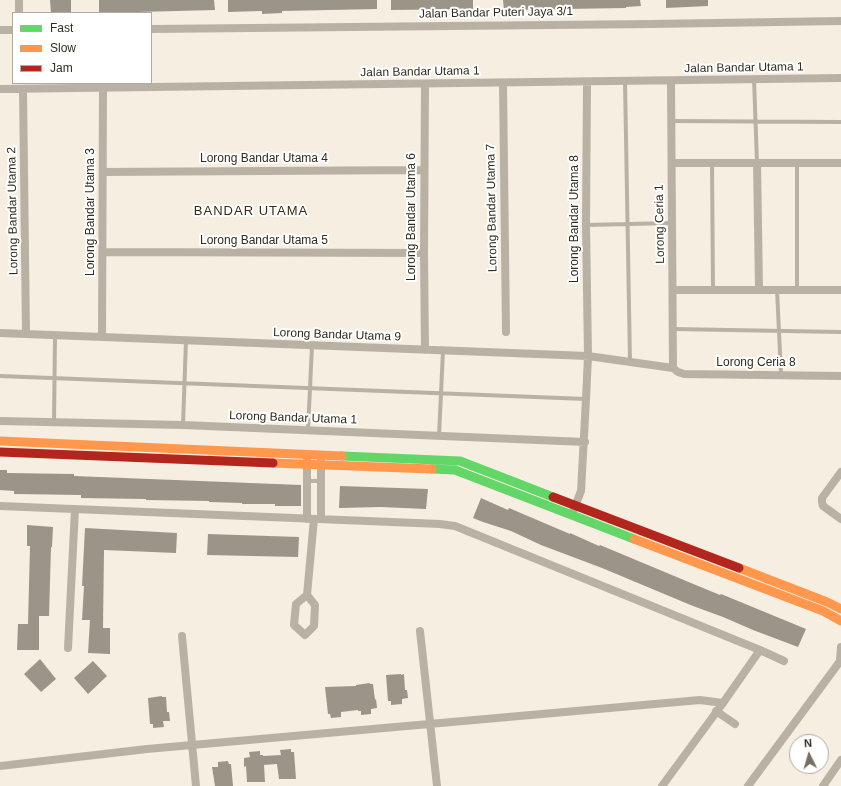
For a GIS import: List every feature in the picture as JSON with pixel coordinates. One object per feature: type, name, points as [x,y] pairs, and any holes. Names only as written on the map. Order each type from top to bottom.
[{"type":"street","points":[[19,0],[19,12]]},
{"type":"street","name":"Jalan Bandar Puteri Jaya 3/1","points":[[152,29],[841,21]]},
{"type":"street","points":[[0,30],[12,30]]},
{"type":"street","name":"Jalan Bandar Utama 1","points":[[0,89],[841,78]]},
{"type":"street","name":"Lorong Ceria 1","points":[[671,81],[673,368]]},
{"type":"street","name":"Lorong Bandar Utama 8","points":[[572,514],[581,491],[585,442],[588,356],[586,225],[587,82]]},
{"type":"street","name":"Lorong Bandar Utama 7","points":[[503,83],[506,332]]},
{"type":"street","name":"Lorong Bandar Utama 6","points":[[425,84],[425,350]]},
{"type":"street","name":"Lorong Bandar Utama 3","points":[[102,337],[103,88]]},
{"type":"street","name":"Lorong Bandar Utama 2","points":[[23,89],[26,334]]},
{"type":"street","points":[[672,163],[841,163]]},
{"type":"street","points":[[757,163],[759,290]]},
{"type":"street","name":"Lorong Bandar Utama 4","points":[[103,172],[424,170]]},
{"type":"street","name":"Lorong Bandar Utama 5","points":[[103,252],[424,253]]},
{"type":"street","points":[[673,290],[841,290]]},
{"type":"street","name":"Lorong Bandar Utama 9","points":[[0,333],[588,356],[673,368]]},
{"type":"street","name":"Lorong Ceria 8","points":[[673,368],[684,374],[781,374],[841,376]]},
{"type":"street","name":"Lorong Bandar Utama 1","points":[[0,422],[183,425],[585,442]]},
{"type":"street","points":[[0,440],[307,454],[321,460],[455,470],[823,611],[841,621]]},
{"type":"street","points":[[0,452],[307,464],[321,460],[460,461],[841,608]]},
{"type":"street","points":[[307,454],[307,481],[314,519]]},
{"type":"street","points":[[307,595],[314,519],[321,481],[321,460]]},
{"type":"street","points":[[841,472],[822,498],[822,502],[823,506],[841,519]]},
{"type":"street","points":[[0,506],[440,524],[456,526],[784,661]]},
{"type":"street","points":[[68,648],[74,509]]},
{"type":"street","points":[[420,631],[437,786]]},
{"type":"street","points":[[182,636],[196,786]]},
{"type":"street","points":[[748,786],[841,660],[841,647]]},
{"type":"street","points":[[662,786],[760,650]]},
{"type":"street","points":[[0,766],[148,749],[700,700],[723,703]]},
{"type":"street","points":[[716,711],[735,724]]},
{"type":"street","points":[[823,786],[841,760]]},
{"type":"lane","points":[[754,80],[757,163]]},
{"type":"lane","points":[[625,81],[630,362]]},
{"type":"lane","points":[[671,121],[841,122]]},
{"type":"lane","points":[[712,163],[714,290]]},
{"type":"lane","points":[[797,163],[797,290]]},
{"type":"lane","points":[[586,225],[672,223]]},
{"type":"lane","points":[[777,290],[781,374]]},
{"type":"lane","points":[[673,329],[841,332]]},
{"type":"lane","points":[[54,422],[55,335]]},
{"type":"lane","points":[[183,425],[186,340]]},
{"type":"lane","points":[[308,431],[312,346]]},
{"type":"lane","points":[[439,436],[443,351]]},
{"type":"lane","points":[[0,376],[586,399]]},
{"type":"lane","points":[[307,481],[321,481]]},
{"type":"building","points":[[50,0],[71,0],[71,12],[51,12]]},
{"type":"building","points":[[99,0],[214,0],[215,10],[138,12],[99,12]]},
{"type":"building","points":[[228,0],[377,0],[377,9],[282,11],[282,13],[262,14],[262,11],[228,12]]},
{"type":"building","points":[[391,0],[473,0],[473,9],[391,10]]},
{"type":"building","points":[[503,0],[640,0],[641,6],[626,8],[504,10]]},
{"type":"building","points":[[666,0],[708,0],[708,6],[666,8]]},
{"type":"building","points":[[0,470],[7,470],[7,473],[74,474],[74,476],[301,485],[301,506],[275,506],[275,504],[242,504],[209,501],[81,498],[81,495],[14,494],[14,491],[0,490]]},
{"type":"building","points":[[340,486],[428,489],[426,509],[381,507],[339,508]]},
{"type":"building","points":[[481,498],[806,629],[798,647],[541,545],[511,531],[473,518]]},
{"type":"building","points":[[27,525],[53,527],[49,616],[39,616],[39,650],[17,650],[18,624],[28,624],[30,546],[27,546]]},
{"type":"building","points":[[85,528],[177,533],[176,553],[104,550],[103,628],[110,628],[110,654],[88,653],[90,620],[82,620]]},
{"type":"building","points":[[208,534],[299,537],[298,557],[207,555]]},
{"type":"building","points":[[40,659],[56,679],[41,692],[24,674]]},
{"type":"building","points":[[93,661],[107,676],[88,694],[74,678]]},
{"type":"building","points":[[404,674],[405,690],[407,690],[408,698],[402,699],[402,704],[391,705],[391,701],[388,701],[386,675]]},
{"type":"building","points":[[370,683],[373,684],[377,708],[371,709],[371,714],[361,715],[361,711],[358,710],[341,712],[341,717],[331,718],[330,714],[328,714],[325,687],[356,686]]},
{"type":"building","points":[[162,696],[166,697],[167,712],[169,712],[170,721],[163,721],[164,727],[153,728],[153,724],[150,724],[148,698]]},
{"type":"building","points":[[291,749],[291,752],[294,752],[296,779],[279,779],[277,764],[264,765],[265,782],[247,782],[244,758],[250,757],[249,752],[260,751],[260,755],[263,756],[281,755],[280,750]]},
{"type":"building","points":[[228,761],[229,764],[231,764],[233,786],[215,786],[212,767],[218,767],[218,762]]},
{"type":"traffic: fast","points":[[342,456],[460,461],[553,497]]},
{"type":"traffic: fast","points":[[432,469],[455,470],[634,539]]},
{"type":"traffic: slow","points":[[0,441],[342,456]]},
{"type":"traffic: slow","points":[[273,463],[432,469]]},
{"type":"traffic: slow","points":[[634,539],[823,611],[841,621]]},
{"type":"traffic: slow","points":[[739,568],[827,602],[841,609]]},
{"type":"traffic: jam","points":[[0,452],[273,463]]},
{"type":"traffic: jam","points":[[553,497],[739,568]]},
{"type":"district","name":"BANDAR UTAMA","points":[[251,211]]}]
